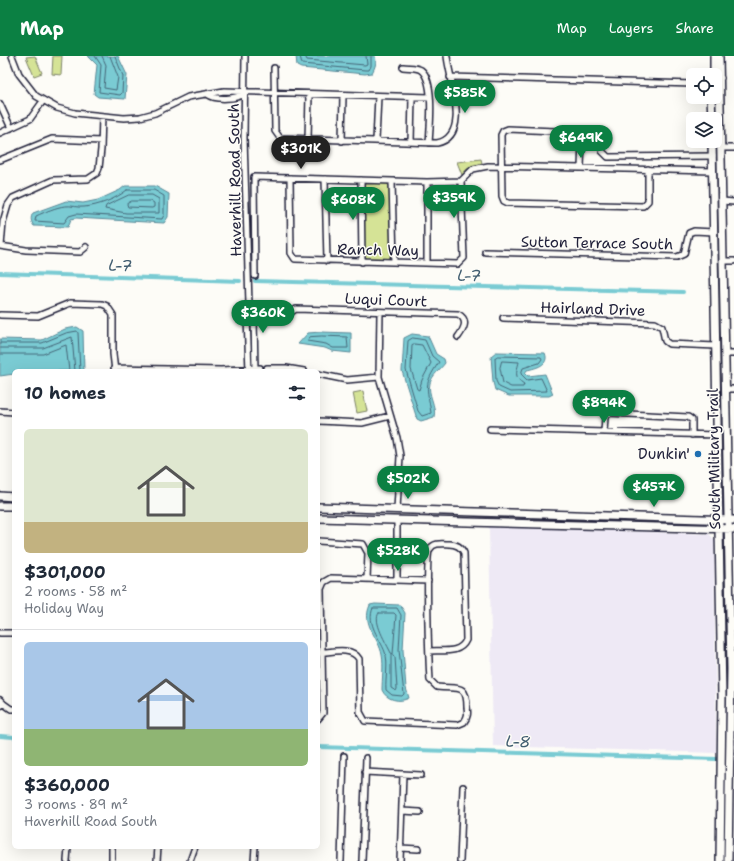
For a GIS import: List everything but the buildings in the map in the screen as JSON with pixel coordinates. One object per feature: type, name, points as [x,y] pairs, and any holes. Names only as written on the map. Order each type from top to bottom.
[{"type":"main road","points":[[711,56],[711,68]]},
{"type":"main road","points":[[714,56],[714,68]]},
{"type":"main road","name":"South Military Trail","points":[[719,56],[720,68]]},
{"type":"main road","name":"South Military Trail","points":[[712,148],[722,634],[720,861]]},
{"type":"main road","name":"South Military Trail","points":[[721,148],[725,387],[731,520],[731,690],[733,730],[731,746],[732,768],[728,861]]},
{"type":"main road","points":[[713,173],[717,196],[722,201]]},
{"type":"main road","points":[[714,202],[718,206],[719,230],[722,238]]},
{"type":"main road","points":[[714,259],[718,263],[719,296],[724,302]]},
{"type":"main road","points":[[716,346],[721,352],[721,371],[725,387]]},
{"type":"main road","points":[[0,496],[12,497]]},
{"type":"main road","points":[[0,506],[12,506]]},
{"type":"main road","points":[[320,507],[731,520]]},
{"type":"main road","points":[[375,519],[391,514],[397,509]]},
{"type":"main road","points":[[397,520],[407,512],[419,510]]},
{"type":"main road","points":[[515,524],[528,514]]},
{"type":"main road","points":[[529,524],[541,515]]},
{"type":"main road","points":[[601,526],[614,517]]},
{"type":"main road","points":[[320,518],[731,529]]},
{"type":"main road","points":[[722,634],[725,644],[726,684],[727,688],[731,690]]},
{"type":"main road","points":[[722,696],[727,702],[728,740],[731,746]]},
{"type":"main road","points":[[721,823],[724,832],[724,861]]},
{"type":"street","points":[[12,56],[23,82],[43,101],[66,111],[102,116],[128,118],[146,116],[188,97],[224,91],[246,93],[274,92],[430,97]]},
{"type":"street","name":"Haverhill Road South","points":[[245,56],[246,93],[244,138],[249,304],[247,318],[253,369]]},
{"type":"street","points":[[274,68],[275,131],[277,137],[308,140],[429,143],[445,140],[454,130],[456,109],[447,56]]},
{"type":"street","points":[[403,67],[415,68],[423,72],[427,79],[430,97],[429,143]]},
{"type":"street","points":[[450,77],[686,84]]},
{"type":"street","points":[[308,140],[309,94]]},
{"type":"street","points":[[342,140],[343,95]]},
{"type":"street","points":[[376,141],[378,96]]},
{"type":"street","points":[[411,142],[412,97]]},
{"type":"street","points":[[0,133],[30,119],[43,101]]},
{"type":"street","points":[[0,104],[11,128]]},
{"type":"street","points":[[86,247],[80,252],[26,250],[0,246],[3,222],[8,205],[13,198],[53,180],[85,179],[93,177],[99,168],[102,116]]},
{"type":"street","points":[[581,168],[582,139],[579,132],[508,129],[503,131],[500,135],[502,196],[504,201],[508,203],[640,207],[645,205],[648,201],[648,169]]},
{"type":"street","points":[[0,160],[52,139],[101,141]]},
{"type":"street","points":[[602,140],[602,151],[608,157],[713,156]]},
{"type":"street","points":[[722,148],[734,148]]},
{"type":"street","points":[[255,276],[254,177],[427,182],[460,181],[479,167],[500,166],[648,169],[713,173]]},
{"type":"street","name":"Ranch Way","points":[[290,178],[291,252],[293,258],[298,260],[458,264],[462,261],[464,256],[460,181]]},
{"type":"street","points":[[326,179],[327,261]]},
{"type":"street","points":[[361,180],[362,262]]},
{"type":"street","points":[[392,181],[394,262]]},
{"type":"street","points":[[427,182],[428,263]]},
{"type":"street","points":[[722,201],[734,202]]},
{"type":"street","name":"Sutton Terrace South","points":[[485,252],[677,257],[684,254],[687,236],[691,232],[714,232]]},
{"type":"street","points":[[723,261],[734,261]]},
{"type":"street","points":[[0,315],[38,316],[70,303],[102,304],[107,306],[113,315],[112,354],[115,369]]},
{"type":"street","name":"Luqui Court","points":[[287,315],[296,309],[458,314],[462,317],[464,323],[464,328],[458,337]]},
{"type":"street","points":[[380,312],[379,377],[397,438],[400,456],[397,509]]},
{"type":"street","name":"Hairland Drive","points":[[503,318],[655,323],[662,327],[665,341],[668,344],[716,346]]},
{"type":"street","points":[[725,354],[734,354]]},
{"type":"street","points":[[268,368],[292,369]]},
{"type":"street","points":[[320,374],[347,380],[379,377]]},
{"type":"street","points":[[725,387],[734,389]]},
{"type":"street","points":[[0,411],[12,412]]},
{"type":"street","points":[[604,432],[604,417],[608,413],[688,417],[692,420],[692,435]]},
{"type":"street","points":[[320,421],[362,422],[390,416]]},
{"type":"street","points":[[490,429],[718,435]]},
{"type":"street","points":[[397,520],[397,580]]},
{"type":"street","points":[[320,541],[358,542],[365,545],[368,553],[368,580]]},
{"type":"street","points":[[320,652],[348,651],[357,655],[359,659],[360,715],[365,721],[462,724],[468,715],[466,693],[460,688],[440,688],[432,684],[430,680],[429,651],[428,553],[430,548],[437,544],[455,544],[462,549],[466,640],[463,647],[458,650],[429,651]]},
{"type":"street","points":[[320,717],[323,713],[320,652],[322,584],[331,578],[428,581]]},
{"type":"street","points":[[0,633],[12,633]]},
{"type":"street","points":[[1,703],[12,709]]},
{"type":"street","points":[[341,861],[344,756]]},
{"type":"street","points":[[362,861],[366,758]]},
{"type":"street","points":[[365,772],[421,775]]},
{"type":"street","points":[[400,861],[403,774]]},
{"type":"street","points":[[460,861],[463,787]]},
{"type":"street","points":[[402,811],[420,812]]},
{"type":"street","points":[[401,848],[418,849]]},
{"type":"street","points":[[67,861],[68,849]]},
{"type":"street","points":[[112,849],[112,861]]},
{"type":"street","points":[[157,861],[158,849]]},
{"type":"street","points":[[190,861],[194,849]]},
{"type":"street","points":[[254,861],[255,849]]},
{"type":"shaded area","points":[[489,527],[709,534],[714,539],[716,753],[493,746]]},
{"type":"green space","points":[[35,56],[42,73],[34,76],[26,57]]},
{"type":"green space","points":[[53,56],[62,56],[61,75],[52,74]]},
{"type":"green space","points":[[481,159],[482,163],[467,169],[462,175],[457,162]]},
{"type":"green space","points":[[364,182],[385,182],[389,185],[391,255],[388,260],[368,259],[364,256]]},
{"type":"green space","points":[[363,391],[367,411],[357,413],[353,393]]},
{"type":"water","points":[[88,56],[118,56],[127,75],[125,99],[98,97],[94,94],[97,65]]},
{"type":"water","points":[[296,56],[375,56],[376,63],[372,73],[365,74],[301,68],[297,66]]},
{"type":"water","points":[[125,186],[155,186],[169,194],[168,217],[164,223],[76,218],[71,219],[68,227],[34,226],[32,223],[31,218],[33,213],[66,201],[83,203],[98,200],[120,190]]},
{"type":"water","points":[[77,327],[83,331],[84,369],[12,369],[12,374],[0,376],[0,339],[42,340],[65,329]]},
{"type":"water","points":[[308,333],[351,333],[351,353],[332,351],[325,348],[298,344]]},
{"type":"water","points":[[412,334],[428,336],[436,354],[444,359],[445,363],[431,380],[429,387],[435,413],[434,417],[421,421],[417,419],[402,371],[404,338]]},
{"type":"water","points":[[496,352],[545,353],[546,360],[544,363],[538,367],[527,370],[525,373],[528,376],[545,374],[553,394],[549,396],[509,396],[495,390],[491,356]]},
{"type":"water","points":[[370,605],[400,605],[405,613],[403,650],[406,688],[409,698],[405,700],[394,700],[387,696],[382,690],[382,655],[378,642],[369,625],[368,619]]},
{"type":"waterway","name":"L-7","points":[[0,273],[240,281]]},
{"type":"waterway","name":"L-7","points":[[255,281],[683,292]]},
{"type":"waterway","name":"L-8","points":[[0,736],[12,737]]},
{"type":"waterway","name":"L-8","points":[[320,747],[717,759]]},
{"type":"place","name":"Dunkin'","points":[[698,454]]}]
